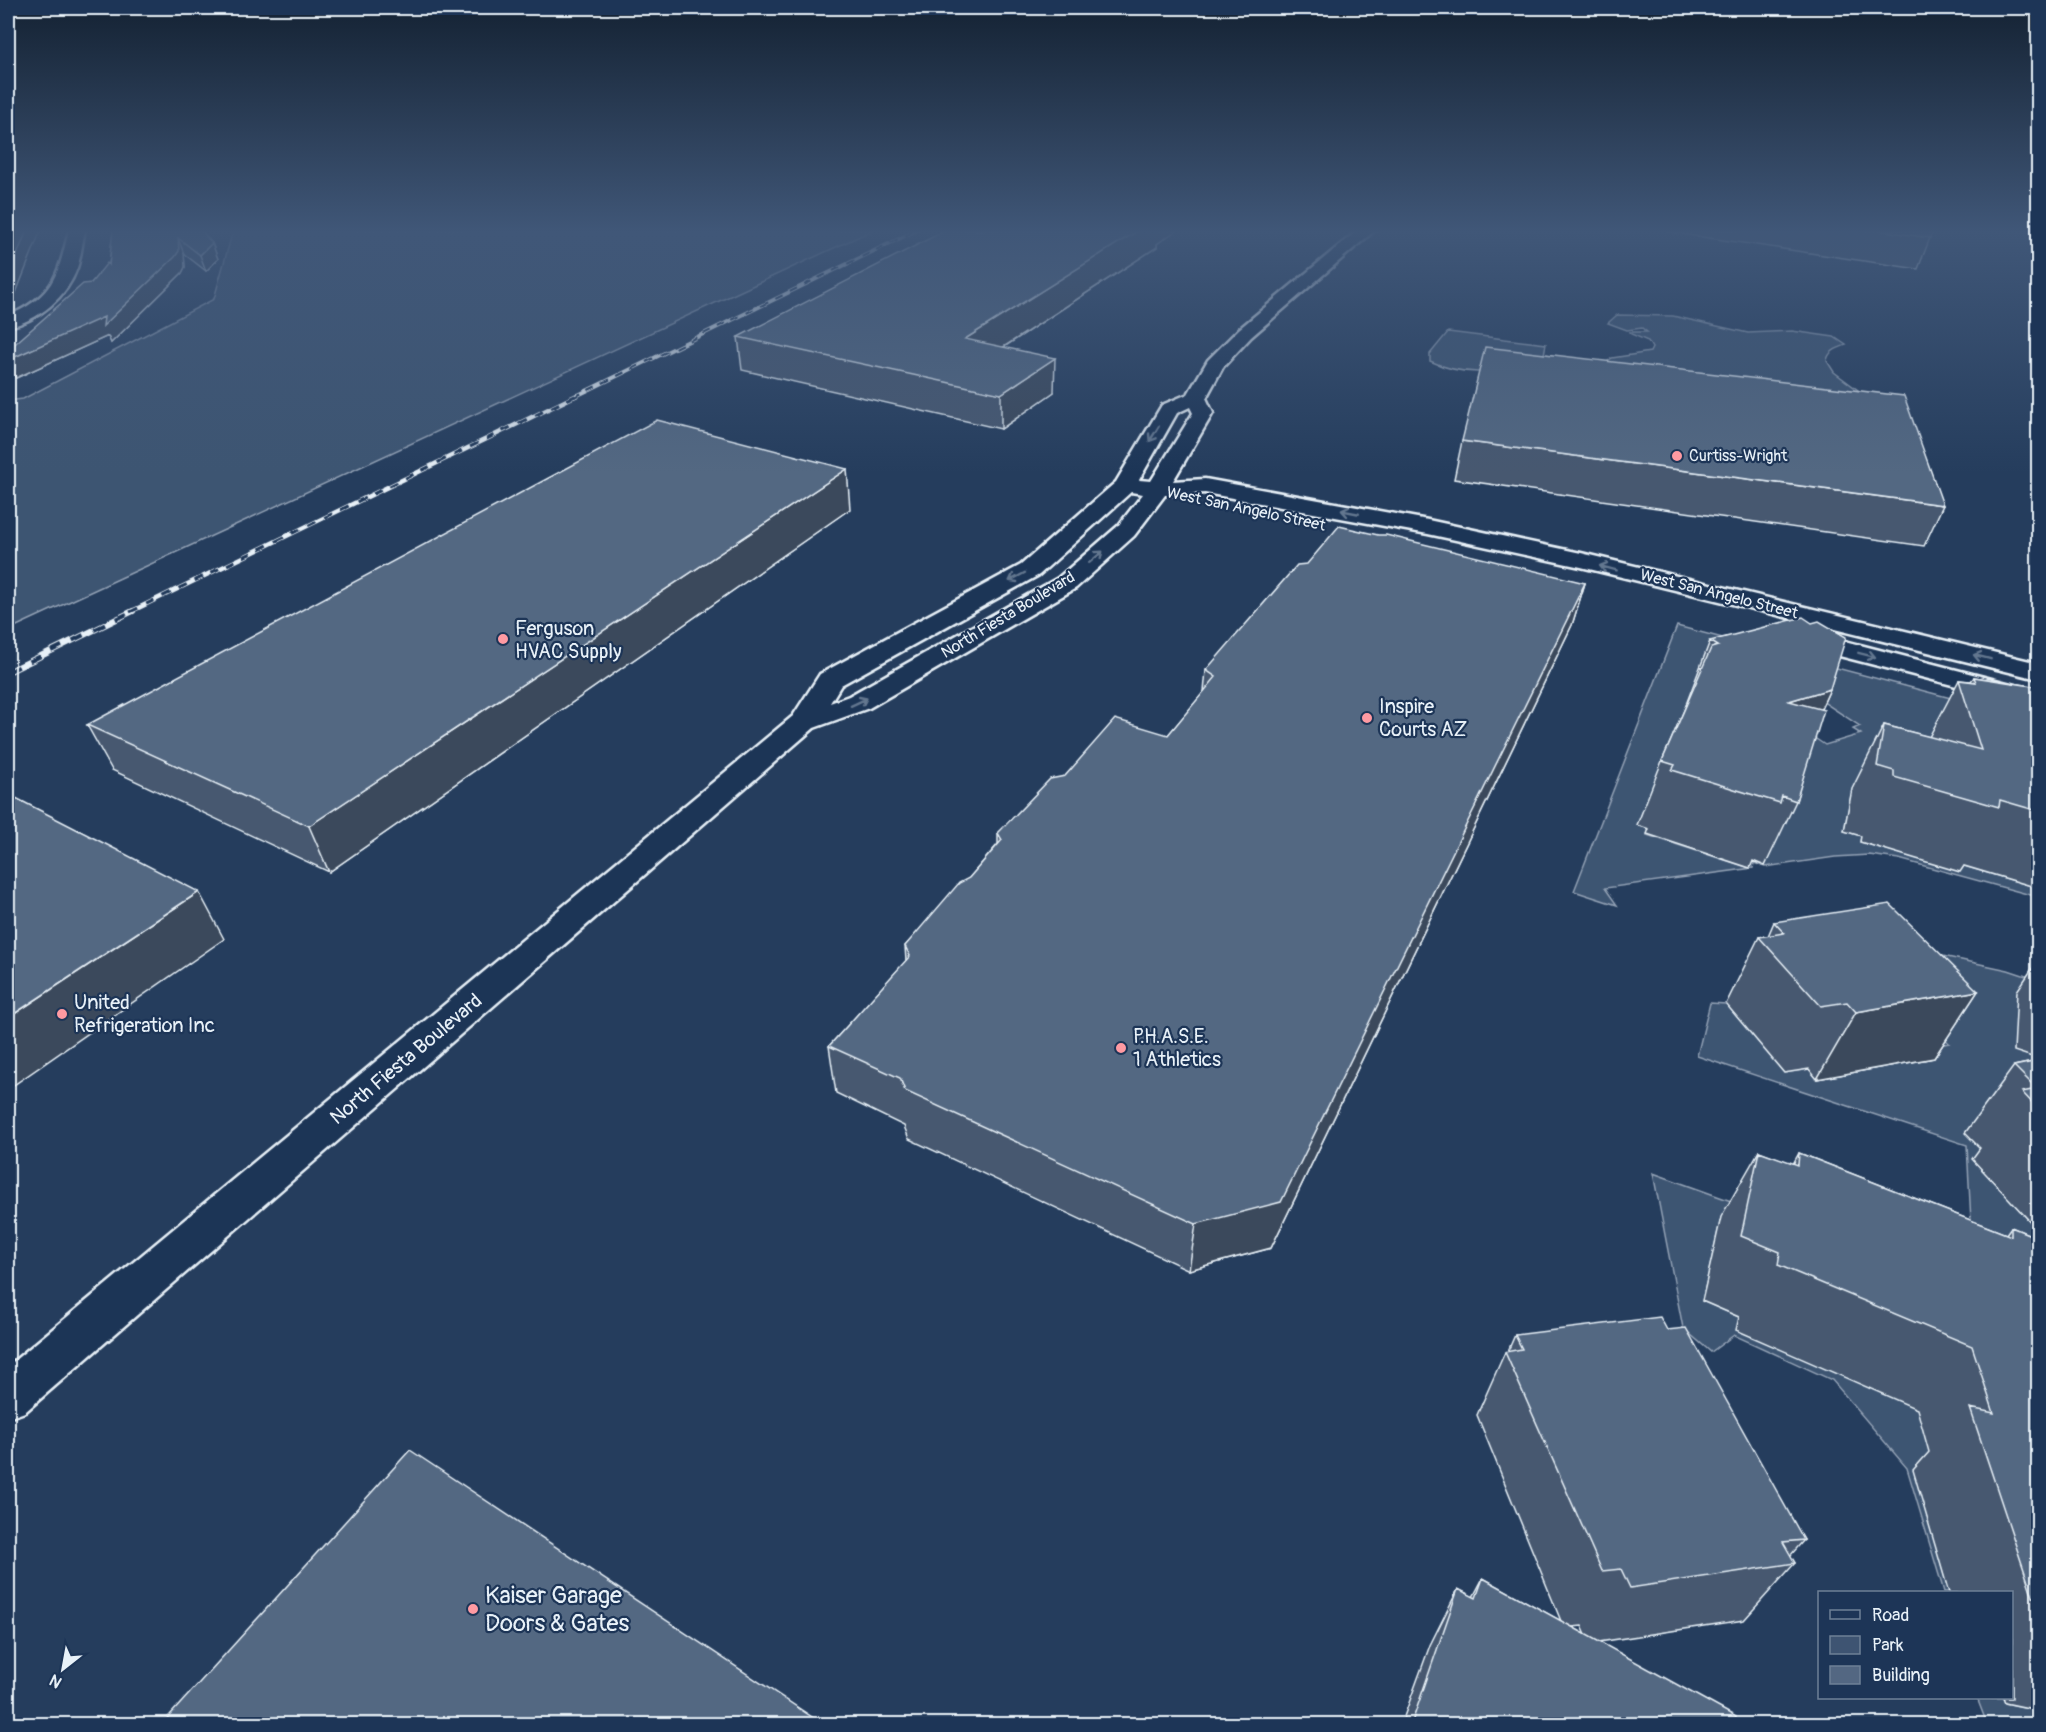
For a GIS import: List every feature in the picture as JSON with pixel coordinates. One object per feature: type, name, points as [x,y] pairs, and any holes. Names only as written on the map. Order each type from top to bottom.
[{"type":"street","points":[[8,322],[33,311]]},
{"type":"street","name":"North Fiesta Boulevard","points":[[8,1396],[804,722],[830,680],[1030,570],[1126,485],[1129,475],[1169,409],[1196,398],[1215,364],[1245,333],[1271,311]]},
{"type":"street","name":"North Fiesta Boulevard","points":[[804,722],[859,702],[1067,583],[1126,531],[1156,489],[1203,412],[1196,398]]},
{"type":"street","points":[[1126,485],[1156,489]]},
{"type":"street","name":"West San Angelo Street","points":[[1156,489],[1205,486],[1428,527],[1581,560],[2038,671]]},
{"type":"street","name":"West San Angelo Street","points":[[1156,489],[1189,500],[1477,556],[2038,699]]},
{"type":"green space","points":[[191,311],[698,311],[8,630],[8,401],[23,399]]},
{"type":"green space","points":[[1617,315],[1673,316],[1748,333],[1792,331],[1834,337],[1846,345],[1831,352],[1827,361],[1834,372],[1866,396],[1603,365],[1612,358],[1650,352],[1652,348],[1648,341],[1630,332],[1647,332],[1642,328],[1627,330],[1608,323]]},
{"type":"green space","points":[[1448,332],[1546,344],[1544,354],[1558,356],[1494,371],[1463,371],[1447,368],[1430,361],[1430,354]]},
{"type":"green space","points":[[1677,626],[2038,721],[1852,791],[1844,831],[1861,836],[1860,842],[1960,871],[1961,865],[2038,888],[2038,897],[1899,859],[1869,855],[1835,857],[1765,867],[1754,863],[1753,868],[1605,888],[1617,905],[1574,891]],"holes":[[[1793,682],[1860,726],[1853,729],[1861,734],[1825,745],[1816,739],[1798,744],[1694,708],[1687,703]],[[1649,797],[1775,836],[1765,866],[1752,861],[1750,868],[1647,835],[1649,829],[1637,825]]]},
{"type":"green space","points":[[1910,949],[2008,970],[2038,980],[2014,1050],[2038,1059],[2038,1118],[1987,1156],[1973,1159],[2038,1230],[2038,1314],[1721,1218],[1702,1301],[1946,1408],[1936,1474],[1914,1470],[1949,1591],[1944,1591],[1907,1468],[1832,1380],[1734,1335],[1711,1352],[1683,1328],[1653,1173],[1951,1280],[1974,1279],[1967,1145],[1697,1056],[1710,1003],[1726,1004],[1784,1073],[1809,1069],[1817,1079],[1933,1058],[1925,1048],[1949,1043],[1885,977]]},
{"type":"green space","points":[[1977,1699],[2003,1699],[2005,1703],[2038,1710],[2038,1724],[1987,1724]]},
{"type":"building","points":[[53,311],[119,311],[103,326],[104,317],[8,360],[8,350]]},
{"type":"building","points":[[789,311],[1010,311],[965,339],[1055,358],[1001,394],[738,337]]},
{"type":"building","points":[[1485,347],[1904,396],[1943,505],[1462,441]]},
{"type":"building","name":"Ferguson HVAC Supply","points":[[657,420],[847,469],[309,826],[87,725]]},
{"type":"building","name":"P.H.A.S.E. 1 Athletics","points":[[1339,526],[1386,535],[1585,583],[1281,1202],[1196,1224],[905,1091],[900,1078],[829,1046],[910,956],[905,946],[959,883],[969,878],[1002,840],[998,833],[1050,779],[1065,776],[1115,719],[1168,735],[1216,677],[1206,670],[1297,565],[1307,564]]},
{"type":"building","points":[[1803,617],[1812,623],[1819,621],[1846,637],[1830,689],[1789,701],[1824,710],[1796,801],[1782,796],[1780,803],[1672,770],[1675,765],[1662,761],[1711,648],[1718,646],[1710,641]]},
{"type":"building","points":[[1974,677],[2038,687],[2038,811],[2000,800],[1999,807],[1894,777],[1894,771],[1877,766],[1884,725],[1981,750],[1959,680],[1976,682]]},
{"type":"building","points":[[8,794],[199,892],[8,1018]]},
{"type":"building","points":[[1890,904],[1978,991],[1856,1012],[1847,1002],[1821,1006],[1759,937],[1784,933],[1774,922]]},
{"type":"building","points":[[2038,1061],[2038,1109],[2022,1092],[2037,1089],[2014,1066]]},
{"type":"building","points":[[1759,1151],[1798,1165],[1799,1153],[2011,1236],[2011,1227],[2038,1238],[2038,1598],[2033,1597],[1970,1408],[1994,1413],[1972,1346],[1778,1265],[1780,1252],[1741,1236]]},
{"type":"building","points":[[1660,1317],[1667,1330],[1686,1328],[1804,1540],[1783,1542],[1795,1563],[1630,1588],[1621,1569],[1602,1571],[1505,1352],[1522,1349],[1515,1335]]},
{"type":"building","name":"Kaiser Garage Doors & Gates","points":[[410,1450],[824,1725],[161,1725]]},
{"type":"building","points":[[1483,1578],[1736,1717],[1735,1725],[1411,1725],[1458,1589],[1476,1598]]},
{"type":"railway","points":[[574,397],[751,311]]},
{"type":"railway","points":[[130,612],[577,395]]},
{"type":"railway","points":[[8,672],[133,611]]},
{"type":"place","name":"Curtiss-Wright","points":[[1677,456]]},
{"type":"place","name":"Ferguson HVAC Supply","points":[[503,639]]},
{"type":"place","name":"Inspire Courts AZ","points":[[1367,718]]},
{"type":"place","name":"United Refrigeration Inc","points":[[62,1014]]},
{"type":"place","name":"P.H.A.S.E. 1 Athletics","points":[[1121,1048]]},
{"type":"place","name":"Kaiser Garage Doors & Gates","points":[[473,1609]]}]
